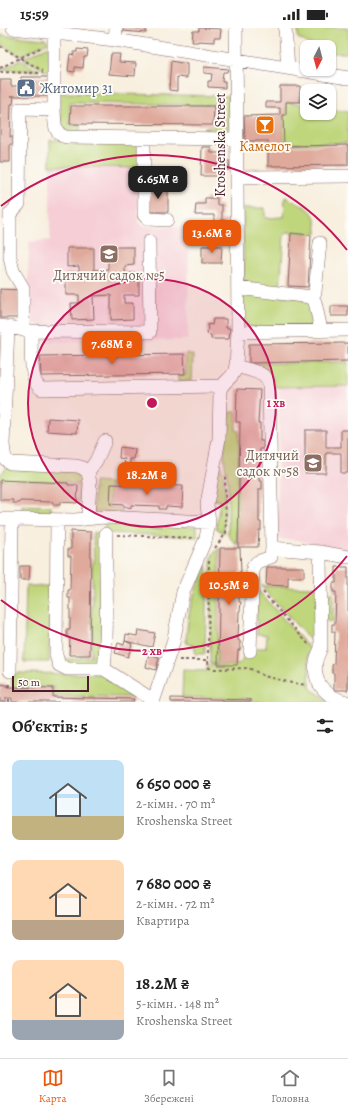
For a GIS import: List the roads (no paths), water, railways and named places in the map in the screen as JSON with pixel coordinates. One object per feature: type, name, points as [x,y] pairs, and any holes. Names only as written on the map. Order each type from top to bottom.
[{"type":"street","points":[[13,28],[54,37],[116,34],[236,60],[348,78]]},
{"type":"street","name":"Kroshenska Street","points":[[236,28],[238,288],[236,366]]},
{"type":"street","points":[[285,28],[288,68]]},
{"type":"street","points":[[54,37],[54,110],[57,130],[61,135],[237,139]]},
{"type":"street","points":[[54,110],[20,109],[19,204],[10,214],[10,257],[13,271],[23,288],[33,376],[36,385],[42,389],[221,386]]},
{"type":"street","points":[[144,138],[144,215],[148,219],[167,220]]},
{"type":"street","points":[[237,177],[348,176]]},
{"type":"street","points":[[88,518],[90,483],[88,472],[81,467],[10,463],[5,459],[3,445],[4,326],[27,330],[150,332],[149,242]]},
{"type":"street","points":[[320,243],[315,292],[312,298],[321,330]]},
{"type":"street","points":[[238,288],[301,295],[312,298]]},
{"type":"street","points":[[238,332],[348,330]]},
{"type":"street","points":[[57,520],[57,661],[62,668],[67,669],[104,670],[153,701],[173,643],[183,592],[206,538],[209,522],[207,504],[218,439],[221,386],[234,372],[236,366],[262,375],[268,380],[272,548],[271,557],[254,564],[250,651]]},
{"type":"street","points":[[88,472],[96,461],[105,441]]},
{"type":"street","points":[[10,671],[6,519],[57,520],[104,517],[209,522]]},
{"type":"street","points":[[104,670],[107,612],[105,594],[106,534]]},
{"type":"street","points":[[272,548],[320,552],[348,557]]},
{"type":"street","points":[[320,552],[321,647],[315,672],[320,686],[336,699],[347,702]]},
{"type":"place","name":"Житомир 31","points":[[26,88]]},
{"type":"place","name":"Камелот","points":[[265,125]]},
{"type":"place","name":"Дитячий садок №5","points":[[109,254]]},
{"type":"place","name":"Дитячий садок №58","points":[[313,463]]}]
